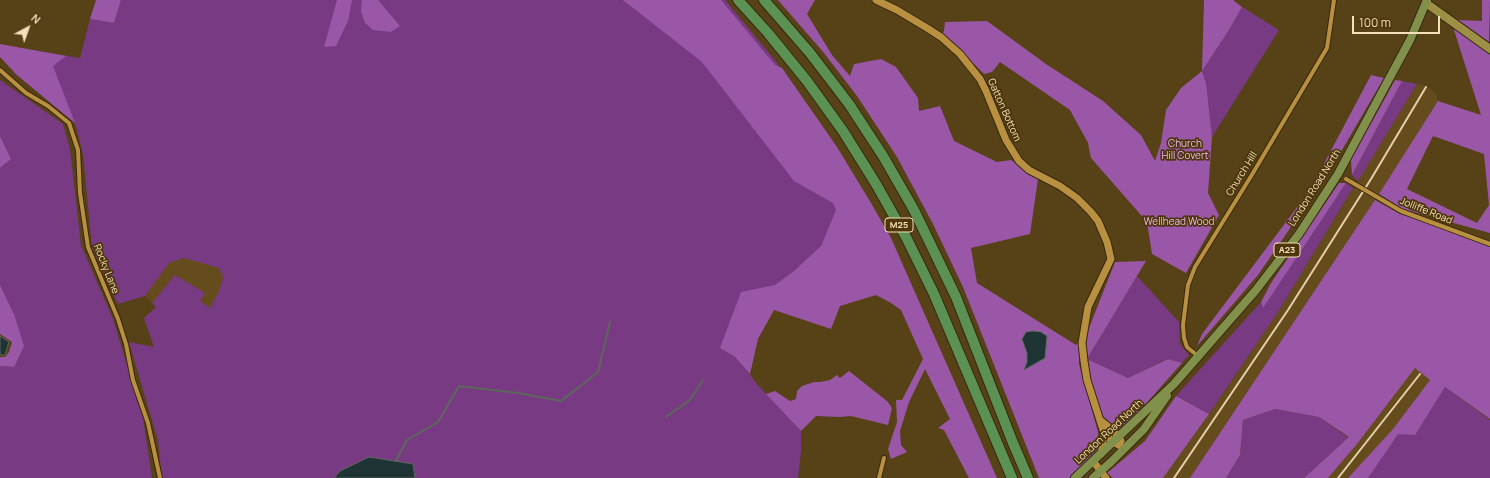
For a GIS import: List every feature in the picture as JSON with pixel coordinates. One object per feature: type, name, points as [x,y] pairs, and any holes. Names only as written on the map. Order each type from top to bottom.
[{"type":"highway","name":"M25","points":[[738,0],[768,33],[807,82],[843,131],[876,184],[934,294],[1012,478]]},
{"type":"highway","name":"M25","points":[[764,0],[810,53],[849,104],[883,156],[914,210],[956,297],[1028,478]]},
{"type":"main road","name":"London Road North","points":[[1075,478],[1174,384],[1199,357],[1256,290],[1299,234],[1338,174],[1410,40],[1426,1]]},
{"type":"main road","points":[[1426,1],[1490,49]]},
{"type":"main road","name":"London Road North","points":[[1093,478],[1104,476],[1124,448],[1150,421],[1174,384]]},
{"type":"street","name":"Gatton Bottom","points":[[876,0],[897,10],[927,28],[941,37],[960,54],[980,80],[1006,140],[1018,161],[1029,170],[1060,186],[1077,198],[1098,221],[1107,242],[1111,259],[1088,307],[1082,343],[1087,380],[1104,433],[1116,439]]},
{"type":"street","name":"Church Hill","points":[[1199,357],[1187,347],[1184,338],[1183,325],[1188,285],[1195,267],[1327,48],[1334,0]]},
{"type":"street","name":"Rocky Lane","points":[[0,70],[26,93],[48,106],[69,123],[78,150],[80,194],[88,247],[118,319],[126,344],[133,380],[148,423],[160,478]]},
{"type":"street","name":"Jolliffe Road","points":[[1338,174],[1401,211],[1490,244]]},
{"type":"street","name":"Gatton Bottom","points":[[1100,420],[1124,448]]},
{"type":"street","points":[[1101,454],[1104,433]]},
{"type":"street","points":[[879,478],[884,458]]},
{"type":"street","points":[[1093,461],[1104,476]]},
{"type":"shaded area","points":[[121,0],[725,0],[778,64],[842,214],[836,211],[821,246],[720,348],[735,357],[740,362],[757,384],[801,431],[801,452],[798,478],[162,478],[158,441],[129,342],[154,347],[144,318],[156,307],[152,303],[175,275],[205,293],[200,301],[210,308],[219,291],[223,278],[219,268],[184,258],[169,263],[145,296],[118,304],[92,248],[83,154],[75,123],[13,72],[33,50],[80,58],[90,19],[114,23]]},
{"type":"shaded area","points":[[1242,7],[1279,30],[1212,137],[1202,71]]},
{"type":"shaded area","points":[[0,80],[63,124],[70,149],[81,245],[113,319],[143,418],[152,478],[0,478],[0,366],[14,367],[14,314],[0,285],[0,168],[11,159],[0,136]]},
{"type":"shaded area","points":[[1402,81],[1417,84],[1358,181],[1352,175]]},
{"type":"shaded area","points":[[1417,84],[1431,89],[1436,94],[1438,101],[1367,213],[1190,478],[1163,478],[1221,397],[1278,312]]},
{"type":"shaded area","points":[[1346,183],[1353,188],[1278,312],[1209,414],[1176,396],[1261,302],[1263,307]]},
{"type":"shaded area","points":[[184,258],[219,267],[223,277],[219,291],[210,309],[199,301],[204,293],[175,275],[152,303],[145,296],[169,263]]},
{"type":"shaded area","points":[[1137,276],[1179,322],[1180,344],[1189,355],[1182,363],[1167,359],[1128,378],[1087,359]]},
{"type":"shaded area","points":[[1415,368],[1430,380],[1393,429],[1348,478],[1328,478],[1357,444]]},
{"type":"shaded area","points":[[1445,387],[1490,420],[1490,478],[1365,478],[1398,434],[1415,434]]},
{"type":"shaded area","points":[[1275,409],[1319,417],[1349,438],[1304,478],[1226,478],[1240,455],[1243,420]]},
{"type":"green space","points":[[96,0],[121,0],[114,23],[90,19]]},
{"type":"green space","points":[[337,0],[352,0],[348,21],[336,46],[324,47]]},
{"type":"green space","points":[[362,0],[378,0],[400,26],[391,32],[373,30],[365,23],[361,11]]},
{"type":"green space","points":[[623,0],[721,0],[775,65],[782,68],[837,147],[891,238],[997,478],[969,478],[944,430],[938,428],[950,419],[925,369],[909,402],[900,431],[901,445],[907,452],[891,459],[888,449],[897,422],[896,400],[902,400],[923,359],[901,310],[876,295],[840,306],[831,329],[774,310],[758,339],[750,374],[735,357],[720,348],[741,292],[775,285],[794,271],[821,246],[836,210],[833,203],[794,181],[702,62]]},
{"type":"green space","points":[[778,0],[815,0],[807,14],[832,55],[850,76],[854,64],[881,59],[896,67],[918,98],[919,111],[940,106],[954,141],[997,162],[1011,160],[1038,179],[1030,234],[971,248],[977,283],[1076,345],[1081,340],[1079,364],[1098,432],[1098,452],[1069,478],[1039,478],[963,287],[933,224],[897,157],[857,96],[824,53]],"holes":[[[1022,339],[1045,358],[1025,369],[1027,353]]]},
{"type":"green space","points":[[1204,0],[1233,0],[1242,7],[1202,71]]},
{"type":"green space","points":[[1482,0],[1490,0],[1489,42],[1458,20],[1482,21]]},
{"type":"green space","name":"Wellhead Wood","points":[[987,21],[1046,64],[1103,101],[1141,135],[1155,161],[1161,143],[1166,110],[1181,88],[1202,71],[1206,84],[1212,137],[1208,193],[1219,215],[1186,273],[1152,254],[1147,222],[1091,158],[1088,143],[1070,110],[1000,62],[992,72],[984,74],[953,43],[941,37],[944,31],[945,22]]},
{"type":"green space","points":[[1457,27],[1490,55],[1490,233],[1403,209],[1379,194],[1438,101],[1481,115],[1454,30]],"holes":[[[1433,136],[1484,154],[1489,205],[1477,223],[1407,189]]]},
{"type":"green space","points":[[0,44],[66,56],[53,66],[75,123],[17,75],[0,57]]},
{"type":"green space","points":[[1371,75],[1384,78],[1332,167],[1258,275],[1197,346],[1202,334],[1310,190]]},
{"type":"green space","points":[[1395,80],[1402,81],[1352,175],[1351,160]]},
{"type":"green space","points":[[0,136],[11,159],[0,168]]},
{"type":"green space","points":[[1339,183],[1346,183],[1263,308],[1261,302],[1271,283]]},
{"type":"green space","points":[[1375,200],[1400,214],[1490,241],[1490,419],[1445,387],[1415,435],[1398,434],[1368,478],[1348,478],[1393,429],[1430,380],[1415,368],[1357,444],[1328,478],[1304,478],[1349,437],[1319,417],[1275,409],[1243,420],[1240,455],[1226,478],[1190,478]]},
{"type":"green space","points":[[1146,261],[1087,359],[1128,378],[1168,359],[1182,363],[1120,433],[1102,416],[1085,364],[1087,333],[1115,262]]},
{"type":"green space","points":[[0,285],[14,314],[24,346],[14,367],[0,366],[0,357],[5,357],[9,352],[12,342],[0,334]]},
{"type":"green space","points":[[849,371],[887,401],[892,408],[888,425],[851,416],[816,416],[801,431],[766,394],[775,391],[790,401],[796,399],[797,391],[802,386],[814,382],[830,380],[837,375],[840,378]]},
{"type":"green space","points":[[1176,396],[1209,414],[1163,478],[1113,478],[1107,473],[1145,441]]},
{"type":"water","points":[[1026,332],[1041,332],[1047,336],[1045,358],[1024,370],[1027,362],[1027,353],[1022,339]]},
{"type":"water","points":[[0,336],[9,342],[5,355],[0,355]]},
{"type":"water","points":[[369,457],[413,464],[415,478],[334,478],[340,471]]},
{"type":"waterway","points":[[396,461],[407,440],[438,422],[459,386],[518,393],[561,401],[598,372],[610,322]]},
{"type":"waterway","points":[[666,417],[690,400],[703,380]]},
{"type":"railway","points":[[1174,478],[1288,310],[1371,179],[1426,87]]},
{"type":"railway","points":[[1338,478],[1420,374]]},
{"type":"park label","name":"Church Hill Covert","points":[[1185,150]]}]
